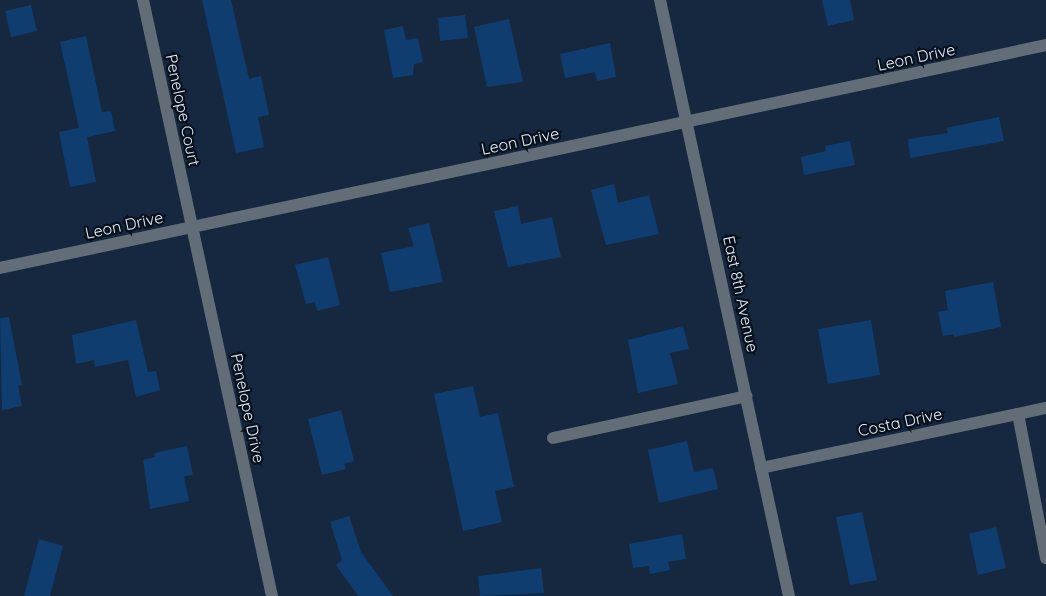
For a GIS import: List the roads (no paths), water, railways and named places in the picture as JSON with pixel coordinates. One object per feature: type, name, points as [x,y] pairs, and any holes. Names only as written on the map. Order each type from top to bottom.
[{"type":"street","name":"Penelope Court","points":[[143,0],[191,227]]},
{"type":"street","name":"East 8th Avenue","points":[[660,0],[789,596]]},
{"type":"street","name":"Leon Drive","points":[[0,268],[1046,45]]},
{"type":"street","name":"Penelope Drive","points":[[191,227],[272,596]]},
{"type":"street","points":[[553,438],[747,396]]},
{"type":"street","name":"Costa Drive","points":[[761,468],[1046,408]]},
{"type":"street","points":[[1018,414],[1046,558]]}]
